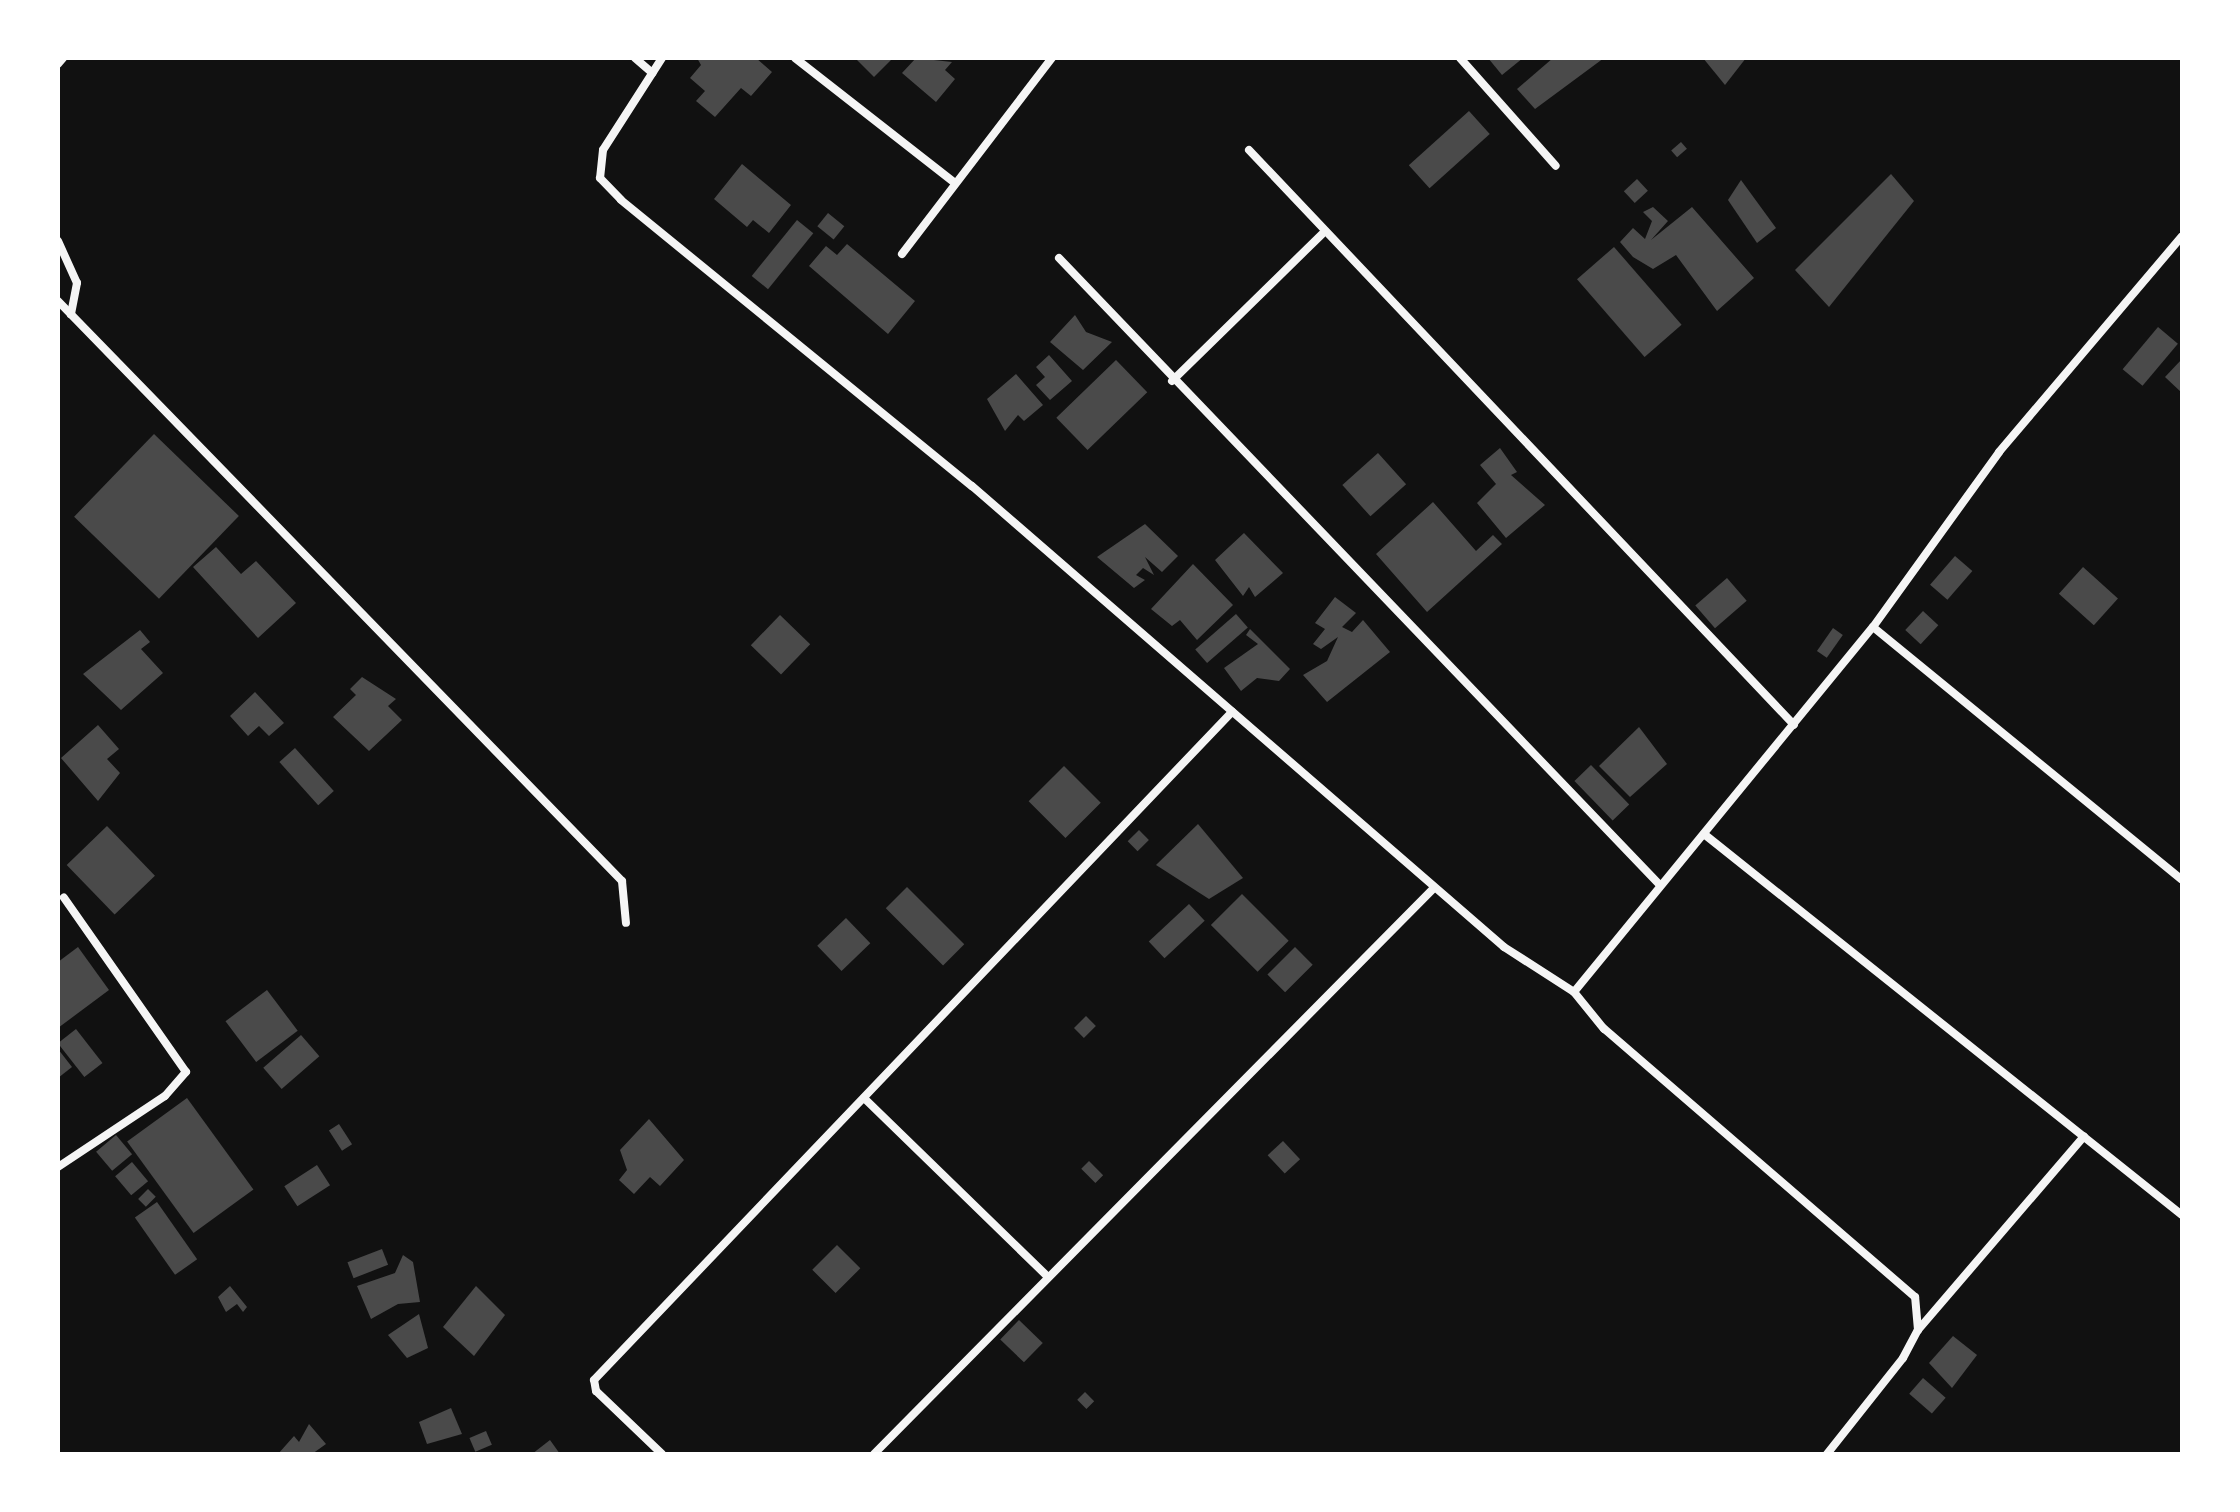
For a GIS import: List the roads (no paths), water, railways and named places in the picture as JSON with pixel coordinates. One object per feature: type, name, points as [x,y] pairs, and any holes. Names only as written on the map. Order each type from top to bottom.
[{"type":"street","points":[[58,64],[63,58]]},
{"type":"street","points":[[635,58],[652,73]]},
{"type":"street","points":[[662,58],[603,150],[600,178],[1232,712],[1504,947],[1574,992],[1604,1029],[1854,1237],[1915,1297],[1918,1330]]},
{"type":"street","points":[[795,58],[955,183]]},
{"type":"street","points":[[902,254],[1052,58]]},
{"type":"street","points":[[1460,58],[1556,166]]},
{"type":"street","points":[[1249,150],[1322,234],[1794,725]]},
{"type":"street","points":[[1172,381],[1322,234]]},
{"type":"street","points":[[1574,992],[1658,883],[1704,834],[1873,627],[1999,452],[2182,236]]},
{"type":"street","points":[[58,241],[77,283],[71,314]]},
{"type":"street","points":[[1059,258],[1172,381],[1658,883]]},
{"type":"street","points":[[58,301],[622,881],[626,923]]},
{"type":"street","points":[[1873,627],[2182,880]]},
{"type":"street","points":[[662,1454],[596,1391],[594,1380],[1232,712]]},
{"type":"street","points":[[1704,834],[2182,1215]]},
{"type":"street","points":[[874,1454],[1046,1275],[1434,888]]},
{"type":"street","points":[[58,1167],[165,1096],[186,1072],[64,898]]},
{"type":"street","points":[[864,1098],[1046,1275]]},
{"type":"street","points":[[1827,1454],[1882,1393],[1918,1330],[2084,1136]]}]
